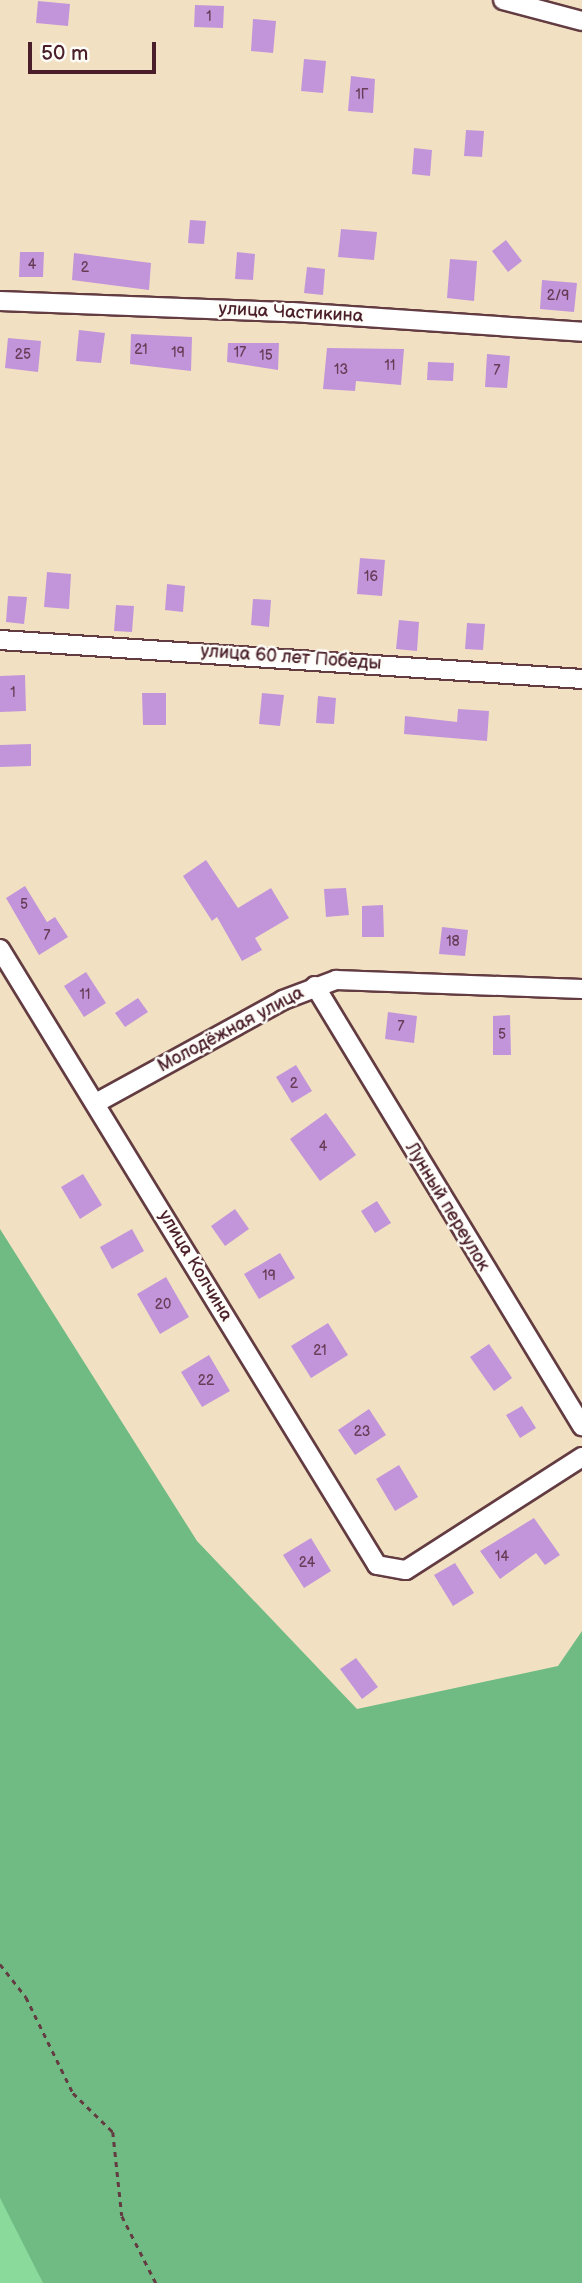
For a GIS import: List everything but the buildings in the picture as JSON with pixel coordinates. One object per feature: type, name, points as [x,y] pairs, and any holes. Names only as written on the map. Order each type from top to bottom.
[{"type":"street","points":[[503,0],[582,21]]},
{"type":"street","name":"улица Частикина","points":[[0,301],[292,312],[582,332]]},
{"type":"street","name":"улица 60 лет Победы","points":[[0,640],[582,679]]},
{"type":"street","name":"улица Колчина","points":[[0,949],[377,1565],[396,1572],[406,1570],[582,1457]]},
{"type":"street","name":"Молодёжная улица","points":[[96,1103],[315,986],[336,980],[582,989]]},
{"type":"street","name":"Лунный переулок","points":[[315,986],[582,1426]]},
{"type":"path","points":[[0,1964],[26,1997],[73,2093],[113,2133],[122,2216],[156,2283]]},
{"type":"green space","points":[[0,1229],[197,1541],[357,1709],[558,1666],[582,1631],[582,2283],[43,2283],[0,2198]]},
{"type":"green space","points":[[0,2198],[12,2215],[43,2283],[0,2283]]}]
